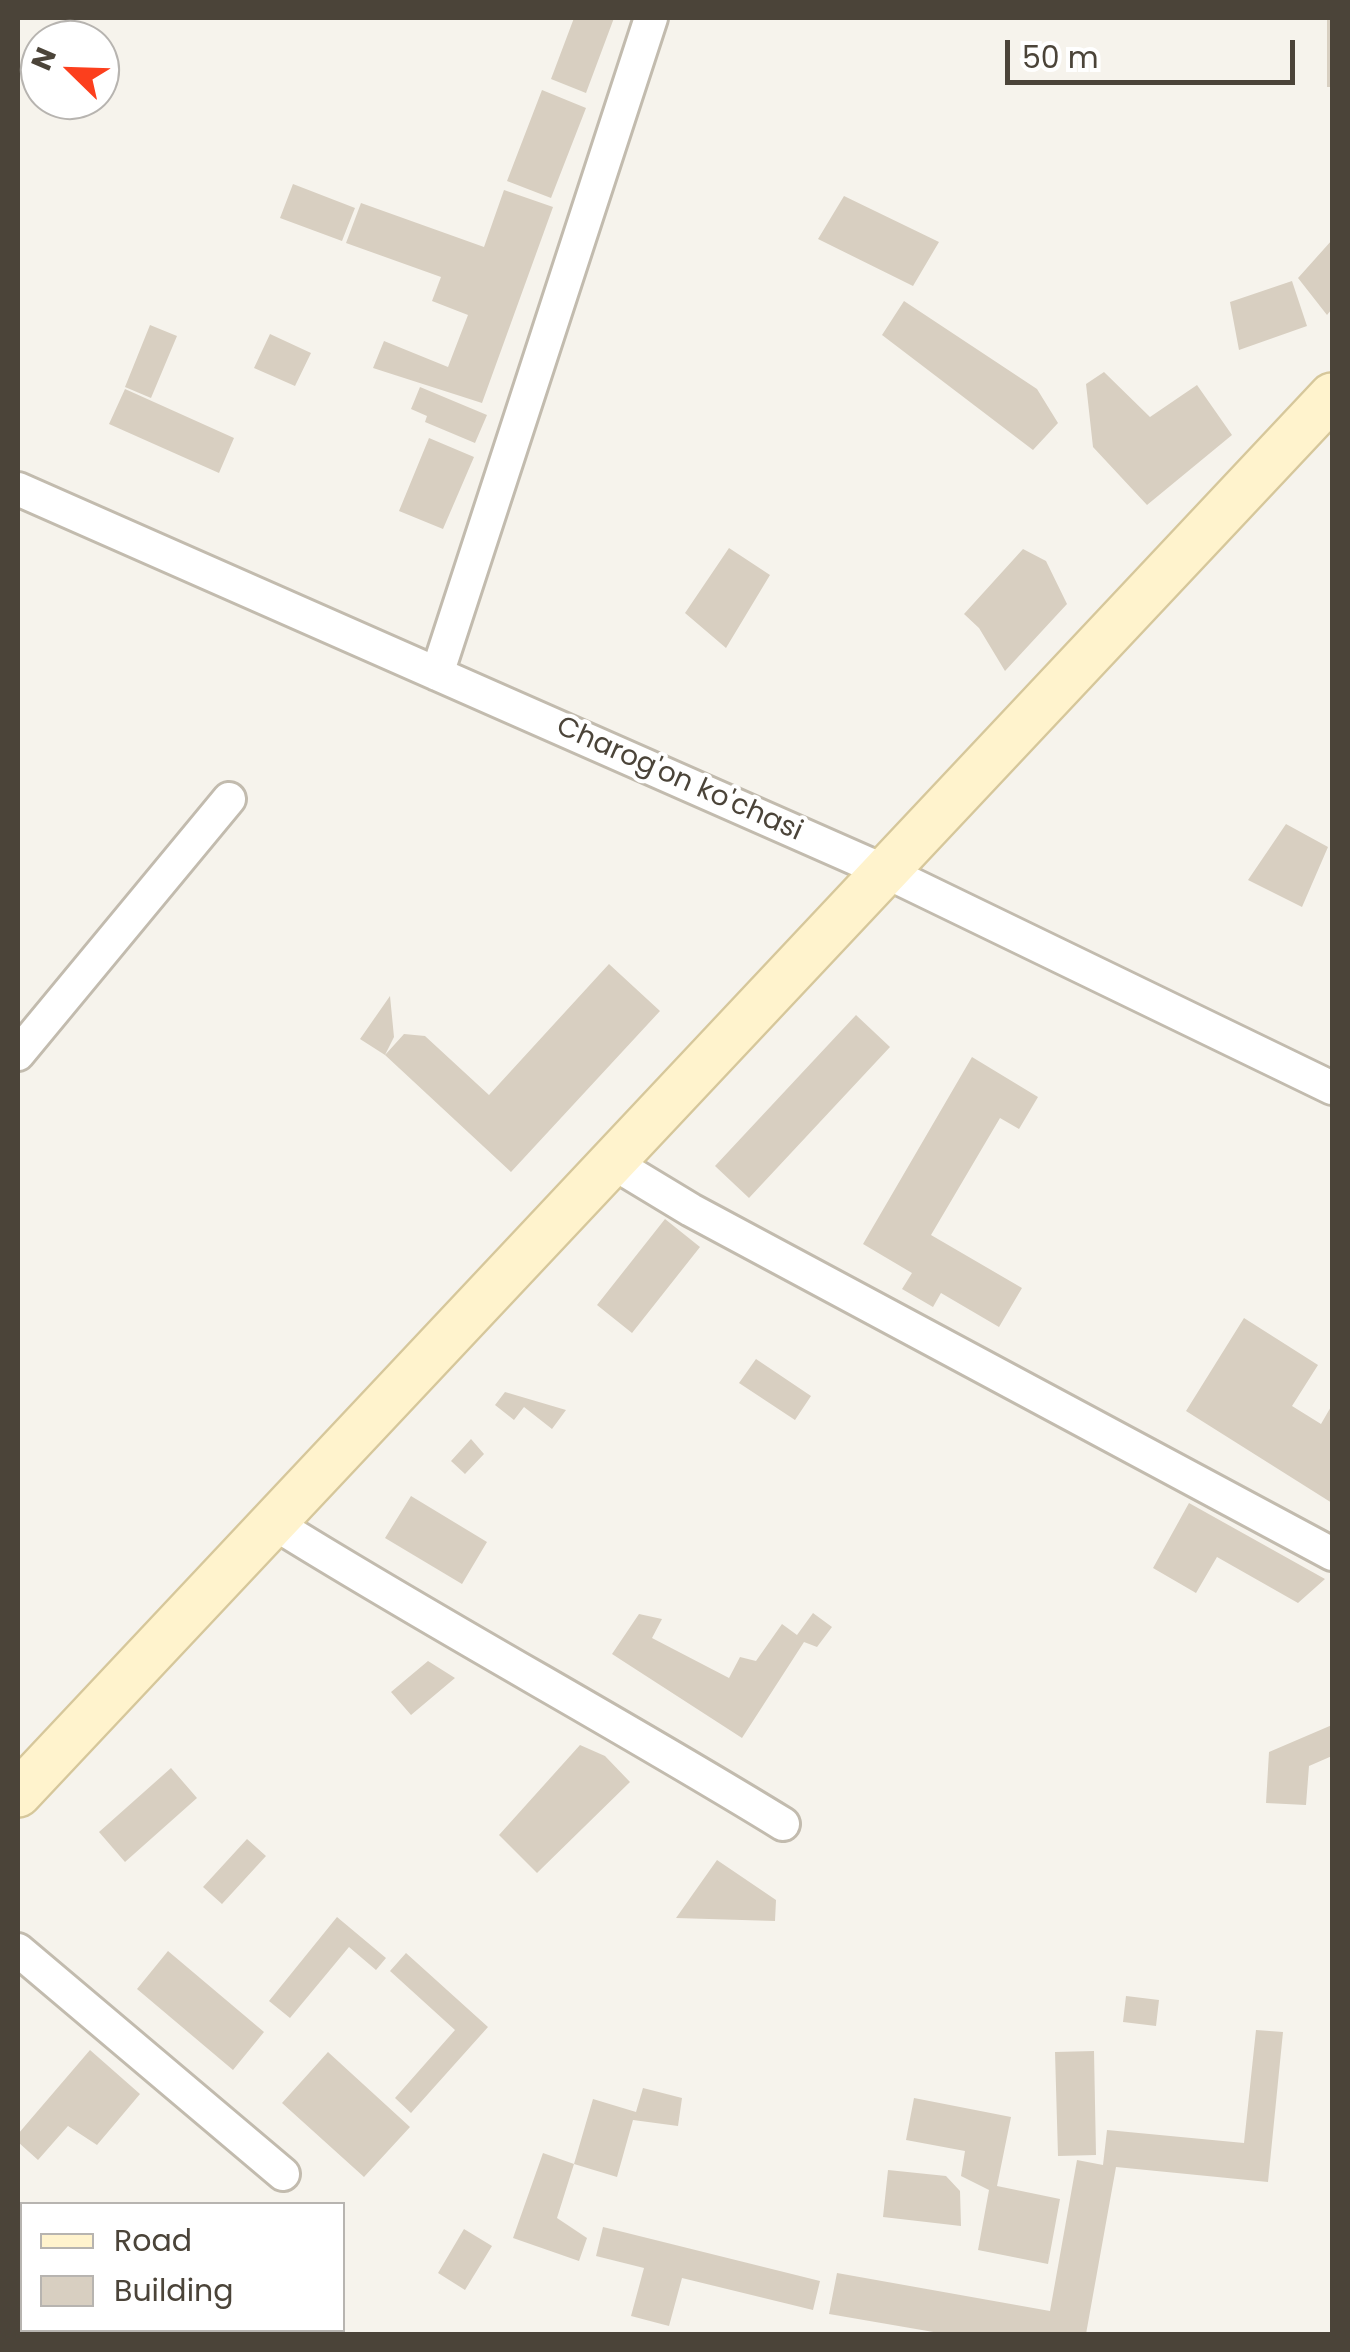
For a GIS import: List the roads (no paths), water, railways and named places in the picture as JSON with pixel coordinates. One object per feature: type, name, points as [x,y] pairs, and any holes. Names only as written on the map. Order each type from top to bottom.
[{"type":"main road","points":[[18,1794],[882,870],[1332,396]]},
{"type":"street","points":[[438,674],[652,18]]},
{"type":"street","name":"Charog'on ko'chasi","points":[[18,489],[882,870],[1332,1088]]},
{"type":"street","points":[[18,1054],[230,800]]},
{"type":"street","points":[[610,1161],[691,1210],[1332,1554]]},
{"type":"street","points":[[272,1522],[369,1583],[620,1724],[783,1824]]},
{"type":"street","points":[[18,1950],[283,2174]]}]
